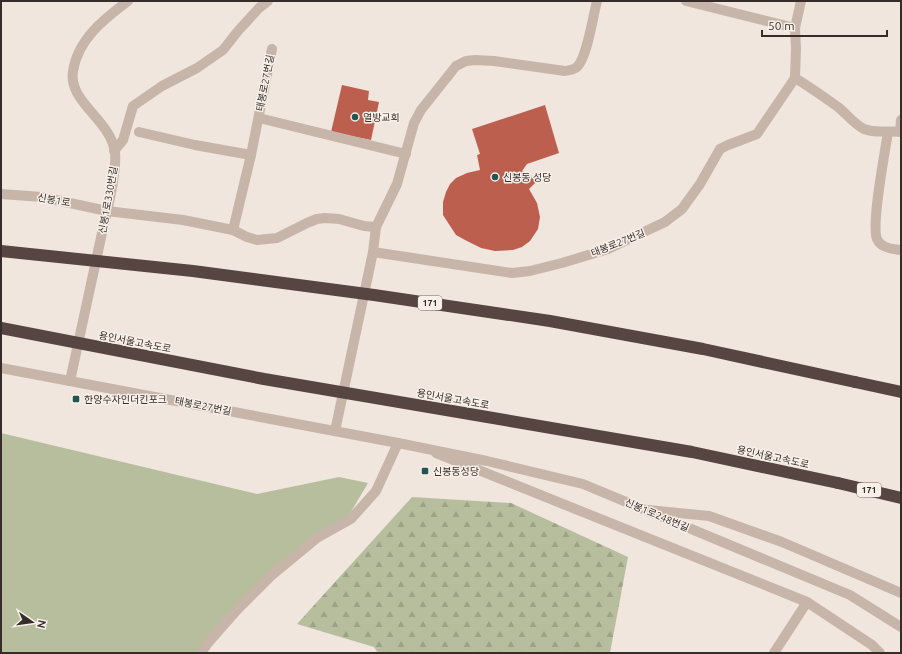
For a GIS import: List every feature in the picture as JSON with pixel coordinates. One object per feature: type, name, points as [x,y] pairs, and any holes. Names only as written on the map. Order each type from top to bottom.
[{"type":"highway","name":"171","points":[[1,251],[200,272],[374,295],[550,321],[703,349],[901,392]]},
{"type":"highway","name":"용인서울고속도로","points":[[1,328],[264,379],[692,452],[901,498]]},
{"type":"street","name":"신봉1로330번길","points":[[70,381],[107,211],[115,164],[114,151],[104,127],[81,101],[75,88],[72,73],[76,58],[84,43],[102,20],[128,1]]},
{"type":"street","points":[[114,151],[123,140],[133,106],[162,86],[197,68],[223,50],[243,25],[268,1]]},
{"type":"street","points":[[335,431],[373,252],[376,227],[397,184],[414,123],[421,110],[456,66],[461,62],[475,60],[494,61],[565,71],[574,69],[578,66],[584,53],[596,1]]},
{"type":"street","points":[[686,1],[795,28]]},
{"type":"street","points":[[801,1],[795,28],[795,78],[840,108],[856,124],[864,129],[878,132],[900,132],[901,120]]},
{"type":"street","name":"태봉로27번길","points":[[233,230],[251,156],[272,49]]},
{"type":"street","name":"태봉로27번길","points":[[373,252],[512,273],[530,271],[556,265],[608,249],[665,222],[682,209],[700,184],[720,149],[758,134],[795,78]]},
{"type":"street","name":"태봉로27번길","points":[[259,118],[406,154]]},
{"type":"street","points":[[139,132],[251,156]]},
{"type":"street","points":[[888,132],[875,230],[877,240],[884,246],[890,249],[901,250]]},
{"type":"street","name":"신봉1로","points":[[1,194],[42,197],[107,211]]},
{"type":"street","points":[[107,211],[183,220],[233,230],[257,240],[277,238],[307,223],[325,218],[339,219],[364,226],[376,227]]},
{"type":"street","name":"태봉로27번길","points":[[1,368],[398,443]]},
{"type":"street","points":[[201,653],[236,610],[271,576],[317,538],[351,519],[376,491],[398,443]]},
{"type":"street","name":"신봉1로248번길","points":[[398,443],[583,484],[850,595],[901,627]]},
{"type":"street","points":[[423,448],[807,602],[872,645],[880,653]]},
{"type":"street","points":[[645,510],[709,516],[782,542],[901,593]]},
{"type":"street","points":[[774,653],[807,602]]},
{"type":"green space","points":[[1,433],[257,494],[339,477],[368,483],[348,517],[310,541],[200,653],[1,653]]},
{"type":"green space","points":[[412,497],[511,503],[628,557],[610,653],[378,653],[374,647],[297,624]]},
{"type":"building","name":"열방교회","points":[[342,85],[369,91],[368,100],[379,102],[371,140],[331,132]]},
{"type":"building","name":"신봉동 성당","points":[[545,105],[559,153],[527,164],[522,171],[530,175],[536,182],[529,189],[537,203],[540,217],[538,229],[530,241],[522,247],[513,250],[495,251],[481,248],[456,235],[443,215],[443,202],[450,184],[456,178],[467,173],[480,170],[477,155],[480,154],[472,129]]},
{"type":"place","name":"열방교회","points":[[355,117]]},
{"type":"place","name":"신봉동 성당","points":[[495,177]]},
{"type":"place","name":"한양수자인더킨포크","points":[[76,399]]},
{"type":"place","name":"신봉동성당","points":[[425,471]]}]
